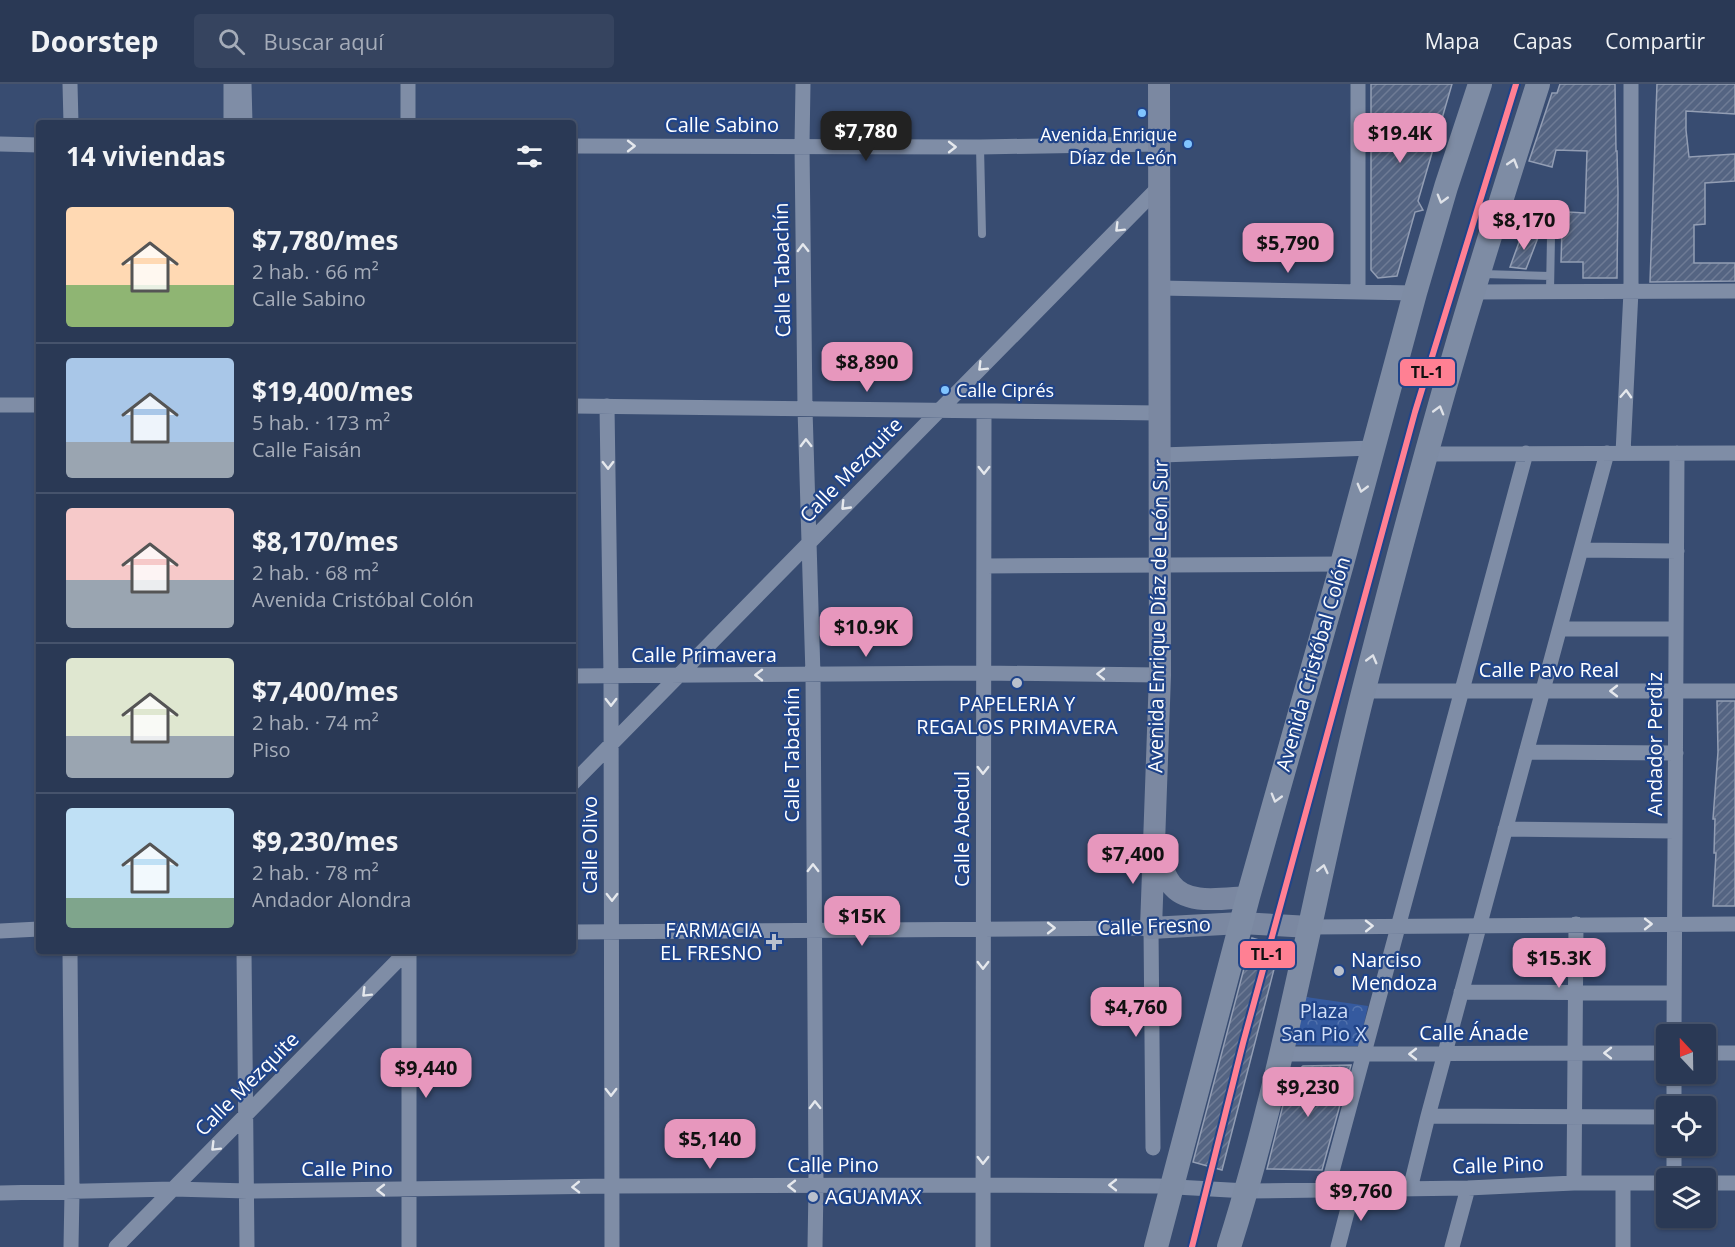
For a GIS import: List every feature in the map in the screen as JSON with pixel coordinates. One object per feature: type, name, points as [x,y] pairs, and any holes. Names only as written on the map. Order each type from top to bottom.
[{"type":"main road","name":"Avenida Enrique Díaz de León Sur","points":[[1151,928],[1160,675],[1159,84]]},
{"type":"main road","name":"Avenida Cristóbal Colón","points":[[1156,1247],[1248,897],[1342,564],[1415,293],[1446,187],[1480,84]]},
{"type":"main road","points":[[1229,1247],[1246,1191],[1281,1054],[1364,691],[1426,454],[1494,222],[1538,84]]},
{"type":"main road","points":[[1154,844],[1165,874],[1180,893],[1196,898],[1248,897]]},
{"type":"main road","name":"Calle Fresno","points":[[1151,928],[1241,924],[1310,927]]},
{"type":"street","points":[[70,84],[71,120]]},
{"type":"street","points":[[231,84],[231,120]]},
{"type":"street","points":[[244,84],[244,120]]},
{"type":"street","points":[[408,84],[408,120]]},
{"type":"street","name":"Calle Tabachín","points":[[803,84],[805,409],[813,675],[815,1247]]},
{"type":"street","points":[[1358,84],[1358,292]]},
{"type":"street","points":[[1623,453],[1631,291],[1631,84]]},
{"type":"street","points":[[0,144],[36,145]]},
{"type":"street","name":"Calle Sabino","points":[[576,146],[980,147],[1160,144]]},
{"type":"street","name":"Calle Mezquite","points":[[576,780],[1160,186]]},
{"type":"street","points":[[1476,283],[1550,284],[1631,291],[1735,291]]},
{"type":"street","points":[[1160,288],[1415,293]]},
{"type":"street","points":[[0,405],[36,405]]},
{"type":"street","points":[[576,406],[1161,413]]},
{"type":"street","name":"Calle Olivo","points":[[607,406],[611,676],[612,1247]]},
{"type":"street","name":"Calle Abedul","points":[[983,1247],[984,411]]},
{"type":"street","points":[[1161,455],[1373,448]]},
{"type":"street","points":[[1327,1190],[1526,453]]},
{"type":"street","points":[[1410,1189],[1607,453]]},
{"type":"street","name":"Andador Perdiz","points":[[1674,1024],[1677,453]]},
{"type":"street","points":[[1426,454],[1735,453]]},
{"type":"street","points":[[1581,550],[1677,551]]},
{"type":"street","points":[[984,566],[1342,564]]},
{"type":"street","points":[[1560,629],[1676,629]]},
{"type":"street","name":"Calle Primavera","points":[[576,676],[983,673],[1160,675]]},
{"type":"street","name":"Calle Pavo Real","points":[[1364,691],[1735,691]]},
{"type":"street","points":[[1526,752],[1676,753]]},
{"type":"street","points":[[1505,829],[1675,831]]},
{"type":"street","points":[[1574,1183],[1576,924]]},
{"type":"street","name":"Calle Fresno","points":[[1310,927],[1735,924]]},
{"type":"street","name":"Calle Fresno","points":[[576,932],[1151,928]]},
{"type":"street","name":"Avenida Enrique Díaz de León Sur","points":[[1151,928],[1153,1148]]},
{"type":"street","points":[[0,931],[36,929]]},
{"type":"street","points":[[70,954],[71,1247]]},
{"type":"street","points":[[244,954],[248,1247]]},
{"type":"street","name":"Calle Mezquite","points":[[116,1247],[405,954]]},
{"type":"street","points":[[408,954],[409,1247]]},
{"type":"street","points":[[1461,992],[1674,993]]},
{"type":"street","name":"Calle Ánade","points":[[1281,1054],[1656,1053]]},
{"type":"street","points":[[1716,1053],[1735,1053]]},
{"type":"street","points":[[1428,1116],[1656,1117]]},
{"type":"street","points":[[1623,1183],[1623,1247]]},
{"type":"street","name":"Calle Pino","points":[[0,1193],[173,1189],[248,1191],[611,1186],[983,1185],[1172,1186],[1246,1191],[1656,1183]]},
{"type":"street","points":[[1716,1183],[1735,1183]]},
{"type":"street","points":[[1452,1247],[1468,1188]]},
{"type":"street","points":[[1338,1247],[1353,1189]]},
{"type":"lane","points":[[980,147],[982,234]]},
{"type":"lane","points":[[1494,222],[1540,224],[1550,230],[1550,284]]},
{"type":"green space","name":"Plaza San Pio X","points":[[1306,997],[1368,1006],[1359,1046],[1295,1045]]},
{"type":"building","points":[[1371,84],[1452,84],[1418,201],[1423,210],[1415,212],[1397,276],[1378,278],[1371,270]]},
{"type":"building","points":[[1560,84],[1615,84],[1618,193],[1617,278],[1583,278],[1583,262],[1561,262],[1562,229],[1568,229],[1569,212],[1585,213],[1587,151],[1556,150],[1552,167],[1529,161],[1552,93],[1557,93]]},
{"type":"building","points":[[1657,84],[1735,84],[1735,114],[1686,111],[1686,130],[1689,157],[1735,154],[1735,181],[1705,183],[1705,224],[1694,225],[1694,263],[1735,263],[1735,281],[1650,282]]},
{"type":"building","points":[[1522,234],[1539,235],[1526,269],[1510,267]]},
{"type":"building","points":[[1717,701],[1735,701],[1735,906],[1713,906],[1716,853],[1714,853],[1715,819],[1713,819],[1718,752]]},
{"type":"building","points":[[1252,938],[1280,946],[1222,1170],[1193,1162]]},
{"type":"building","points":[[1351,1065],[1322,1170],[1267,1169],[1291,1073],[1303,1066]]},
{"type":"transit line","name":"TL-1","points":[[1192,1247],[1243,1043],[1415,412],[1516,84]]},
{"type":"place","name":"Avenida Enrique Díaz de León","points":[[1188,144]]},
{"type":"place","name":"Calle Ciprés","points":[[945,390]]},
{"type":"place","name":"PAPELERIA Y REGALOS PRIMAVERA","points":[[1017,683]]},
{"type":"place","name":"FARMACIA EL FRESNO","points":[[774,942]]},
{"type":"place","name":"Narciso Mendoza","points":[[1339,971]]},
{"type":"place","name":"AGUAMAX","points":[[813,1197]]}]
